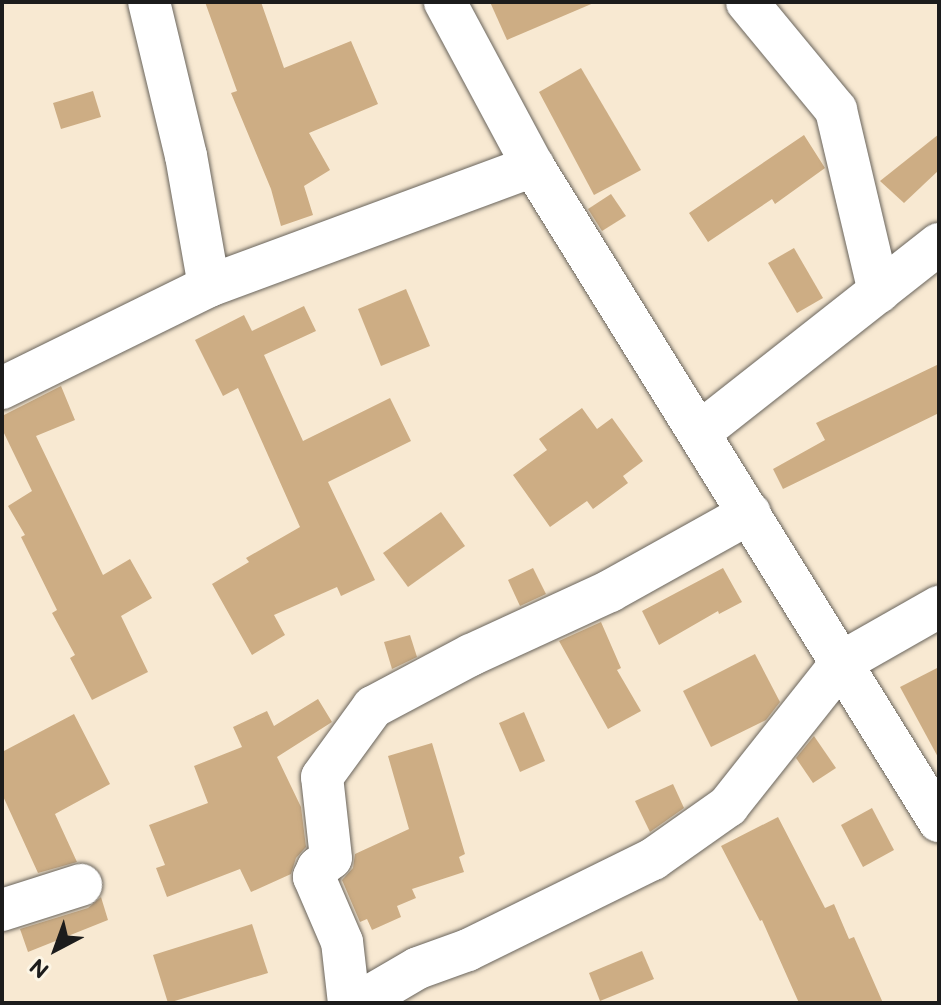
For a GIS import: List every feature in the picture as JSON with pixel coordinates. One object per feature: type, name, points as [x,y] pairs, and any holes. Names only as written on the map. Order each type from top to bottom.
[{"type":"street","points":[[149,2],[186,156],[209,286]]},
{"type":"street","points":[[445,2],[533,166],[939,821]]},
{"type":"street","points":[[747,2],[836,110],[879,292]]},
{"type":"street","points":[[2,388],[209,286],[533,166]]},
{"type":"street","points":[[700,432],[939,244]]},
{"type":"street","points":[[349,1003],[342,942],[314,877],[318,868],[331,858],[322,777],[373,707],[471,655],[610,591],[750,513]]},
{"type":"street","points":[[358,1003],[418,968],[468,950],[653,859],[728,806],[842,662],[939,607]]},
{"type":"street","points":[[2,910],[81,885]]},
{"type":"building","points":[[205,2],[261,2],[284,68],[351,41],[378,104],[309,133],[330,170],[304,186],[313,215],[281,226],[271,189],[231,93],[237,91]]},
{"type":"building","points":[[490,2],[596,2],[507,40]]},
{"type":"building","points":[[581,68],[641,170],[594,195],[539,92]]},
{"type":"building","points":[[93,91],[101,117],[61,129],[53,103]]},
{"type":"building","points":[[939,134],[939,170],[904,203],[880,181]]},
{"type":"building","points":[[804,135],[825,168],[775,204],[772,199],[708,242],[689,213]]},
{"type":"building","points":[[611,194],[626,216],[602,231],[588,209]]},
{"type":"building","points":[[794,248],[823,298],[797,313],[768,263]]},
{"type":"building","points":[[406,289],[430,346],[381,366],[358,309]]},
{"type":"building","points":[[304,306],[316,331],[264,355],[303,441],[390,398],[411,441],[328,482],[375,580],[341,596],[337,587],[274,615],[285,635],[252,655],[212,584],[249,562],[246,558],[300,527],[238,388],[223,396],[195,340],[244,315],[252,331]]},
{"type":"building","points":[[939,364],[939,413],[783,489],[773,469],[825,440],[816,423]]},
{"type":"building","points":[[61,386],[75,420],[36,436],[103,575],[130,559],[152,598],[121,616],[148,672],[92,700],[70,658],[75,655],[52,613],[57,610],[21,537],[25,535],[8,506],[32,491],[2,429],[2,416]]},
{"type":"building","points":[[582,408],[597,429],[612,418],[643,461],[623,476],[628,483],[593,509],[587,501],[550,527],[513,475],[547,450],[539,439]]},
{"type":"building","points":[[441,512],[465,546],[408,587],[383,553]]},
{"type":"building","points":[[533,568],[546,594],[520,606],[508,580]]},
{"type":"building","points":[[723,568],[742,602],[719,614],[718,611],[659,645],[642,611]]},
{"type":"building","points":[[601,622],[621,668],[617,670],[641,711],[608,729],[559,641]]},
{"type":"building","points":[[410,635],[417,657],[392,669],[384,642]]},
{"type":"building","points":[[755,654],[780,702],[766,720],[711,747],[683,691]]},
{"type":"building","points":[[939,667],[939,759],[900,687]]},
{"type":"building","points":[[318,699],[332,722],[277,757],[301,807],[306,847],[296,858],[291,874],[251,892],[240,869],[167,897],[156,868],[165,865],[149,825],[208,803],[194,766],[242,747],[233,727],[267,711],[274,726]]},
{"type":"building","points":[[524,712],[545,761],[520,772],[499,723]]},
{"type":"building","points":[[74,714],[110,784],[55,814],[77,862],[38,873],[2,794],[2,752]]},
{"type":"building","points":[[814,736],[836,768],[813,783],[796,758]]},
{"type":"building","points":[[432,743],[465,854],[459,857],[464,872],[412,889],[416,898],[397,906],[401,917],[372,930],[367,919],[360,922],[342,880],[353,868],[355,854],[409,829],[388,756]]},
{"type":"building","points":[[673,784],[684,808],[650,832],[635,801]]},
{"type":"building","points":[[872,808],[894,850],[863,867],[841,825]]},
{"type":"building","points":[[778,817],[825,908],[834,904],[849,939],[854,937],[883,1003],[799,1003],[762,920],[721,846]]},
{"type":"building","points":[[101,897],[108,920],[28,952],[20,929],[88,908]]},
{"type":"building","points":[[252,924],[268,973],[168,1003],[153,955]]},
{"type":"building","points":[[642,951],[654,979],[600,1001],[589,973]]}]
